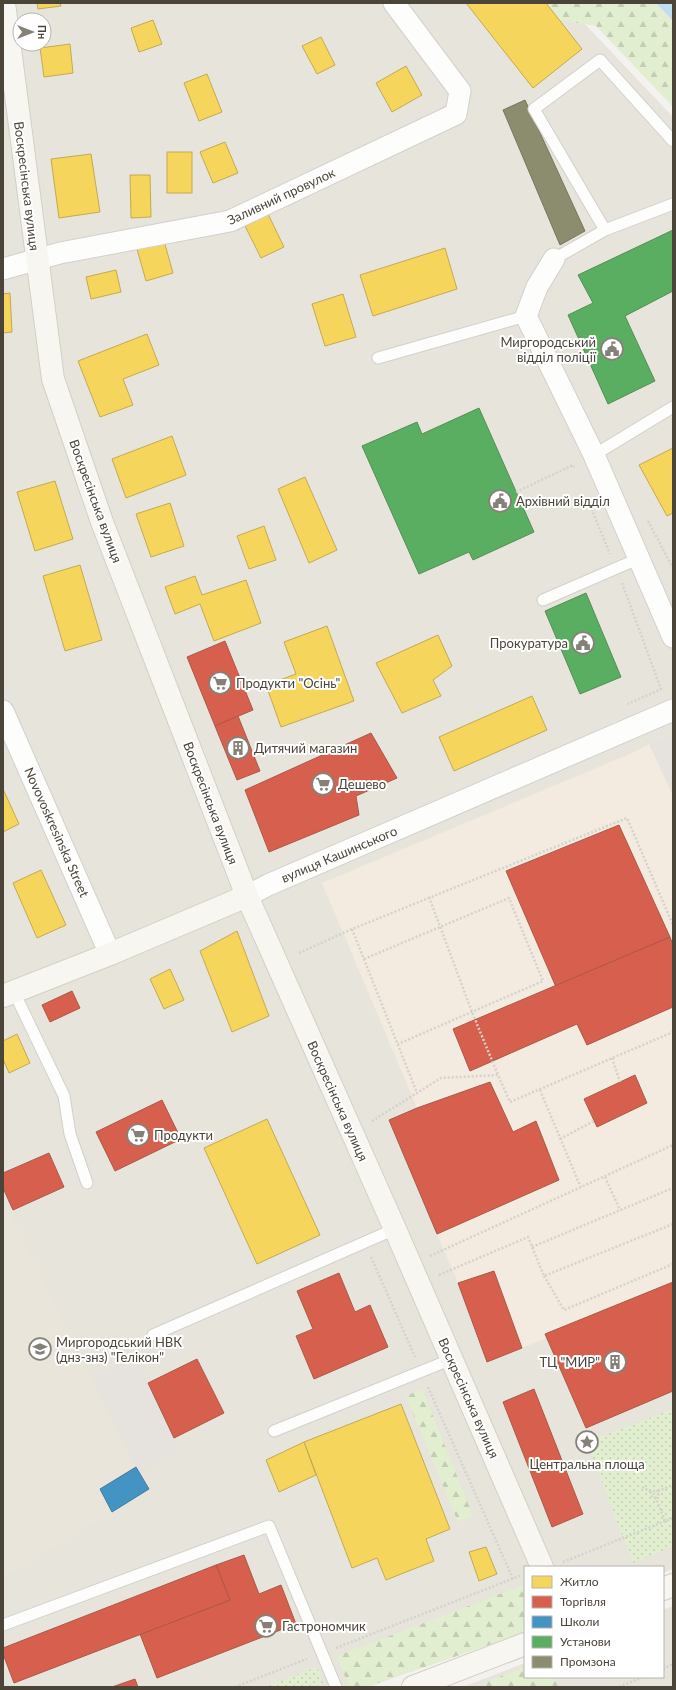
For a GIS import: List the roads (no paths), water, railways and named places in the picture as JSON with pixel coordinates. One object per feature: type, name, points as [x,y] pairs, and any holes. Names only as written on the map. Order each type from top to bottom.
[{"type":"street","name":"Воскресінська вулиця","points":[[4,3],[54,380],[102,522],[247,896],[452,1359],[550,1565]]},
{"type":"street","name":"Заливний провулок","points":[[3,269],[37,259],[230,221],[456,114],[460,91],[394,3]]},
{"type":"street","points":[[554,259],[537,287],[526,316],[594,455],[673,637]]},
{"type":"street","name":"вулиця Кашинського","points":[[8,994],[110,954],[247,896],[275,882],[673,710]]},
{"type":"street","name":"Novovoskresinska Street","points":[[3,711],[110,954]]},
{"type":"street","points":[[413,1687],[524,1644]]},
{"type":"lane","points":[[605,230],[534,109],[600,60],[673,141]]},
{"type":"lane","points":[[554,259],[605,230],[673,204]]},
{"type":"lane","points":[[378,358],[526,316]]},
{"type":"lane","points":[[594,455],[673,407]]},
{"type":"lane","points":[[543,600],[640,558]]},
{"type":"lane","points":[[8,994],[64,1096],[70,1134],[87,1183]]},
{"type":"lane","points":[[153,1335],[395,1229]]},
{"type":"lane","points":[[274,1432],[452,1359]]},
{"type":"lane","points":[[3,1626],[269,1526],[336,1687]]},
{"type":"water","points":[[656,3],[673,3],[673,21]]},
{"type":"place","name":"Миргородський відділ поліції","points":[[612,349]]},
{"type":"place","name":"Архівний відділ","points":[[500,501]]},
{"type":"place","name":"Прокуратура","points":[[583,643]]},
{"type":"place","name":"Продукти \"Осінь\"","points":[[220,683]]},
{"type":"place","name":"Дитячий магазин","points":[[238,748]]},
{"type":"place","name":"Дешево","points":[[323,784]]},
{"type":"place","name":"Продукти","points":[[138,1135]]},
{"type":"place","name":"Миргородський НВК (днз-знз) \"Гелікон\"","points":[[40,1349]]},
{"type":"place","name":"ТЦ \"МИР\"","points":[[615,1362]]},
{"type":"place","name":"Центральна площа","points":[[587,1442]]},
{"type":"place","name":"Гастрономчик","points":[[266,1626]]}]
